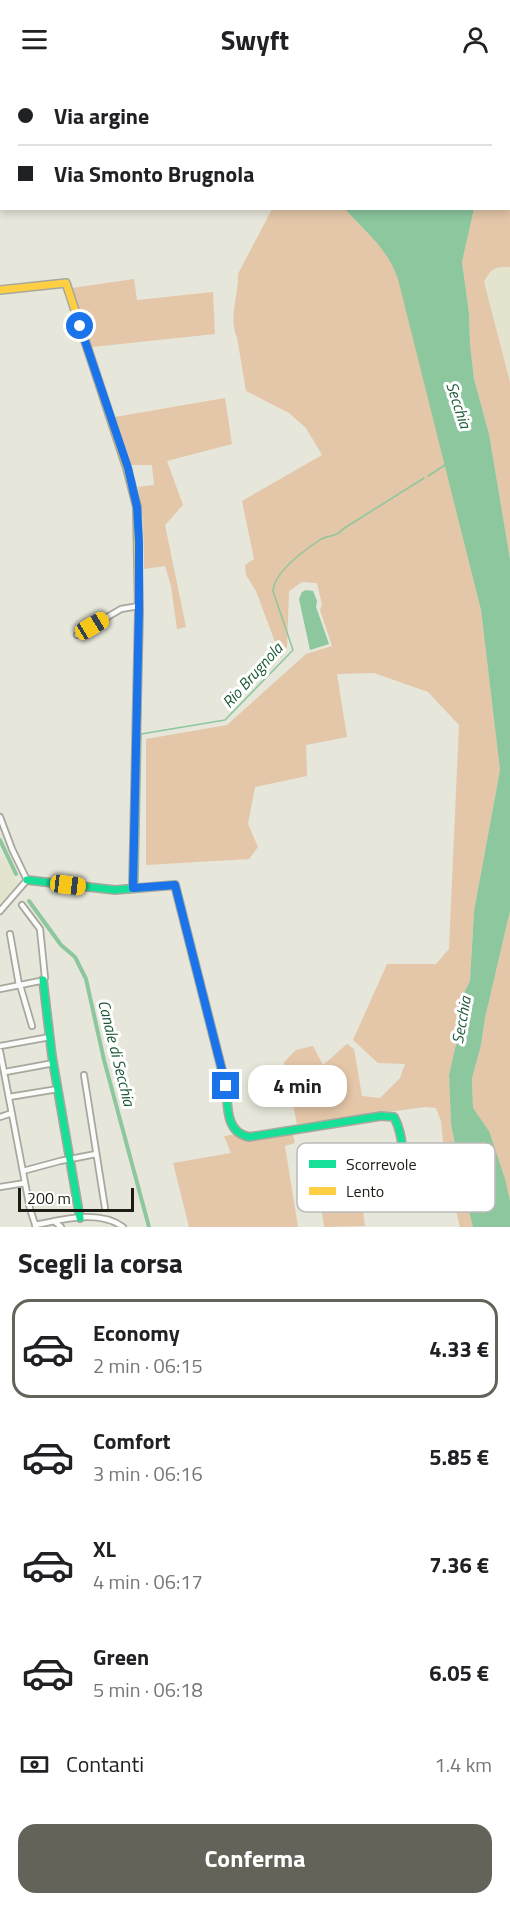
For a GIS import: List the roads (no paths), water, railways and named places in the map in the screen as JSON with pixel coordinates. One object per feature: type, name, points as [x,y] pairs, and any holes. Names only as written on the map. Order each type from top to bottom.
[{"type":"street","points":[[0,290],[66,283],[128,468],[137,507],[139,606],[136,888]]},
{"type":"street","points":[[77,635],[121,609],[139,606]]},
{"type":"street","points":[[0,817],[27,880]]},
{"type":"street","points":[[27,880],[107,889],[175,885],[226,1086],[230,1120],[233,1130],[239,1135],[249,1137],[388,1115],[394,1117],[398,1122],[400,1143]]},
{"type":"street","points":[[0,911],[27,880]]},
{"type":"street","points":[[22,905],[40,929],[45,975],[43,980],[54,1063],[80,1218]]},
{"type":"street","points":[[10,934],[19,985],[32,1026]]},
{"type":"street","points":[[0,989],[43,980]]},
{"type":"street","points":[[51,1037],[0,1049],[25,1183],[38,1226],[54,1221],[102,1218],[123,1227]]},
{"type":"street","points":[[4,1072],[54,1063]]},
{"type":"street","points":[[84,1075],[105,1208]]},
{"type":"street","points":[[9,1097],[58,1089]]},
{"type":"street","points":[[0,1117],[12,1113]]},
{"type":"street","points":[[23,1171],[96,1154]]},
{"type":"street","points":[[0,1186],[25,1183]]},
{"type":"street","points":[[54,1221],[61,1227]]},
{"type":"water","name":"Secchia","points":[[346,210],[474,210],[462,262],[469,313],[470,344],[474,379],[489,434],[510,559],[510,911],[472,1078],[473,1108],[489,1131],[493,1143],[455,1143],[451,1124],[449,1075],[456,1044],[459,1003],[470,981],[474,911],[500,770],[481,610],[398,279],[388,258]]},
{"type":"water","points":[[313,591],[329,644],[310,650],[299,599],[302,592]]},
{"type":"water","points":[[495,1149],[510,1201],[510,1227],[473,1227],[469,1212],[495,1212]]},
{"type":"waterway","name":"Rio Brugnola","points":[[428,476],[445,465]]},
{"type":"waterway","name":"Rio Brugnola","points":[[138,885],[141,734],[225,720],[293,650],[273,591],[279,576],[299,555],[321,539],[338,533],[424,478]]},
{"type":"waterway","name":"Canale di Secchia","points":[[0,840],[16,874]]},
{"type":"waterway","name":"Canale di Secchia","points":[[29,901],[61,945],[75,957],[86,979],[104,1060],[149,1227]]}]
